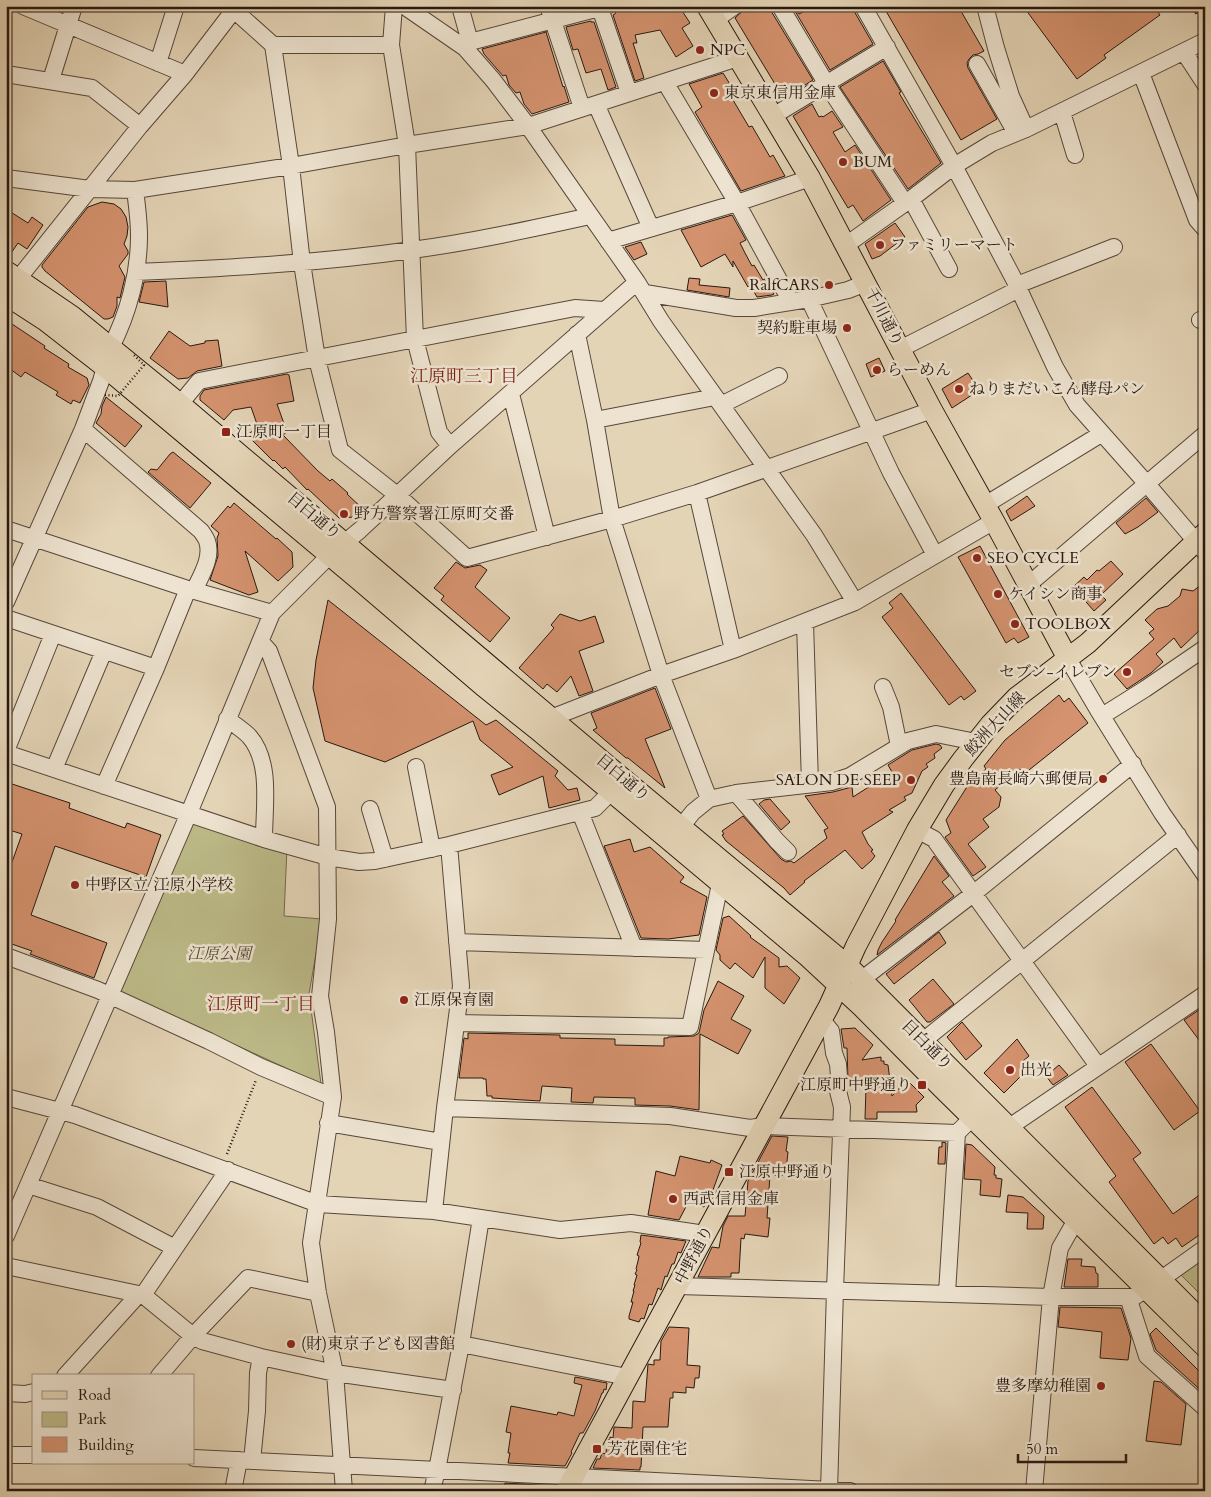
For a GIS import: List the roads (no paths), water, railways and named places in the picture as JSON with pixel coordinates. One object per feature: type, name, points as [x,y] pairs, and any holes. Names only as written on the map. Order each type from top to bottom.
[{"type":"main road","name":"千川通り","points":[[711,13],[810,178],[932,410],[1068,659]]},
{"type":"main road","name":"目白通り","points":[[9,284],[72,316],[111,347],[180,404],[338,549],[483,686],[540,731],[618,786],[681,827],[855,973],[1008,1128],[1145,1288],[1205,1324]]},
{"type":"main road","name":"目白通り","points":[[9,284],[46,321],[551,718],[618,786],[720,884],[840,985],[1205,1347]]},
{"type":"main road","name":"鮫洲大山線","points":[[855,973],[856,946],[917,830],[944,785],[976,742],[1017,697],[1103,630],[1202,542]]},
{"type":"main road","name":"中野通り","points":[[570,1484],[840,985],[855,973]]},
{"type":"street","points":[[23,6],[185,74]]},
{"type":"street","points":[[51,80],[74,6]]},
{"type":"street","points":[[158,63],[176,6]]},
{"type":"street","points":[[394,6],[391,45],[407,145],[415,339],[439,432],[450,446]]},
{"type":"street","points":[[404,6],[467,45],[528,126],[641,288],[661,321],[814,535],[855,602]]},
{"type":"street","points":[[460,6],[467,45]]},
{"type":"street","points":[[711,13],[735,6]]},
{"type":"street","points":[[780,6],[826,83],[908,201],[949,269]]},
{"type":"street","points":[[863,6],[954,166],[1018,287],[1055,367],[1077,406],[1202,542]]},
{"type":"street","points":[[985,6],[1021,131]]},
{"type":"street","points":[[467,45],[550,14],[604,7],[628,93]]},
{"type":"street","points":[[9,284],[185,74],[236,8],[273,45],[317,359],[340,450],[397,495],[467,558],[612,519],[697,493],[932,410]]},
{"type":"street","points":[[550,14],[589,106],[651,228]]},
{"type":"street","points":[[846,245],[954,166],[992,143],[1062,112],[1205,41]]},
{"type":"street","points":[[273,45],[391,45]]},
{"type":"street","points":[[773,116],[886,47]]},
{"type":"street","points":[[1184,52],[1205,84]]},
{"type":"street","points":[[6,178],[90,189],[135,190],[291,166],[528,126],[738,58]]},
{"type":"street","points":[[977,64],[1021,131]]},
{"type":"street","points":[[1141,73],[1197,220],[1205,229]]},
{"type":"street","points":[[6,74],[92,88],[140,126]]},
{"type":"street","points":[[665,82],[737,203],[792,302]]},
{"type":"street","points":[[1062,112],[1075,155]]},
{"type":"street","points":[[608,241],[737,203],[810,178]]},
{"type":"street","points":[[111,347],[121,329],[136,272],[139,236],[135,190]]},
{"type":"street","points":[[136,272],[302,262],[411,250],[493,237],[590,216]]},
{"type":"street","points":[[900,349],[1018,287],[1114,247]]},
{"type":"street","points":[[6,1236],[272,613],[338,549],[450,446],[604,310],[641,288],[736,308],[754,308],[809,299],[848,290],[866,283]]},
{"type":"street","points":[[809,299],[871,432],[935,555]]},
{"type":"street","points":[[180,404],[199,381],[575,308],[604,310]]},
{"type":"street","points":[[577,334],[595,420],[612,519],[661,675],[709,799]]},
{"type":"street","points":[[6,602],[83,429],[105,367]]},
{"type":"street","points":[[595,420],[718,401],[779,376]]},
{"type":"street","points":[[511,394],[547,537]]},
{"type":"street","points":[[83,429],[201,531],[208,542],[209,553],[206,564],[191,590],[104,786]]},
{"type":"street","points":[[551,718],[855,602],[935,555],[989,513],[1101,434]]},
{"type":"street","points":[[1028,585],[1205,434]]},
{"type":"street","points":[[697,493],[733,650]]},
{"type":"street","points":[[6,529],[191,590],[272,613]]},
{"type":"street","points":[[6,618],[156,668]]},
{"type":"street","points":[[805,622],[810,784]]},
{"type":"street","points":[[53,634],[6,752],[264,839],[359,862],[385,859],[595,808],[618,786]]},
{"type":"street","points":[[261,642],[269,651],[327,807],[328,919],[320,996],[333,1097],[311,1244],[318,1293],[335,1374],[344,1491]]},
{"type":"street","points":[[1102,716],[1205,648]]},
{"type":"street","points":[[54,769],[104,651]]},
{"type":"street","points":[[1068,659],[1162,813],[1205,875]]},
{"type":"street","points":[[883,687],[891,706],[899,746]]},
{"type":"street","points":[[227,719],[248,736],[258,750],[263,763],[265,770],[264,839]]},
{"type":"street","points":[[681,827],[693,812],[709,799],[736,793],[832,782],[850,776],[908,741],[936,734],[976,742]]},
{"type":"street","points":[[855,973],[974,894],[1133,764]]},
{"type":"street","points":[[416,767],[432,849]]},
{"type":"street","points":[[736,793],[788,852]]},
{"type":"street","points":[[370,809],[385,859]]},
{"type":"street","points":[[580,812],[634,948]]},
{"type":"street","points":[[917,830],[934,839],[1098,1066]]},
{"type":"street","points":[[923,1040],[1178,835]]},
{"type":"street","points":[[434,1211],[461,986],[449,845]]},
{"type":"street","points":[[457,1023],[690,1027],[720,884]]},
{"type":"street","points":[[458,942],[706,950]]},
{"type":"street","points":[[6,956],[109,995],[261,1067],[333,1097]]},
{"type":"street","points":[[1008,1128],[1205,994]]},
{"type":"street","points":[[822,1020],[831,1031],[834,1053],[838,1064],[837,1087],[842,1107],[829,1490]]},
{"type":"street","points":[[6,1097],[75,1115],[318,1204],[434,1211],[560,1230],[631,1223],[705,1234]]},
{"type":"street","points":[[445,1108],[670,1116],[750,1128],[764,1126],[957,1133]]},
{"type":"street","points":[[947,1293],[957,1133],[972,1118]]},
{"type":"street","points":[[328,1123],[441,1142]]},
{"type":"street","points":[[67,1374],[141,1295],[175,1248],[225,1169]]},
{"type":"street","points":[[28,1185],[97,1207],[175,1248]]},
{"type":"street","points":[[432,1491],[461,1344],[481,1218]]},
{"type":"street","points":[[1034,1491],[1051,1297],[1060,1248],[1076,1220]]},
{"type":"street","points":[[678,1286],[1051,1297],[1145,1288],[1205,1248]]},
{"type":"street","points":[[6,1266],[141,1295],[202,1341],[335,1374],[452,1390]]},
{"type":"street","points":[[161,1374],[193,1336],[248,1278],[318,1293]]},
{"type":"street","points":[[1145,1288],[1147,1356],[1205,1408]]},
{"type":"street","points":[[461,1344],[627,1377]]},
{"type":"street","points":[[233,1491],[246,1460],[257,1410],[258,1374],[261,1356]]},
{"type":"street","points":[[6,1393],[32,1392]]},
{"type":"street","points":[[6,1455],[32,1455]]},
{"type":"street","points":[[195,1458],[437,1470],[570,1484],[850,1491]]},
{"type":"railway","points":[[1192,6],[1205,24]]},
{"type":"railway","points":[[1202,6],[1205,10]]},
{"type":"place","name":"NPC","points":[[700,50]]},
{"type":"place","name":"東京東信用金庫","points":[[714,93]]},
{"type":"place","name":"BUM","points":[[843,162]]},
{"type":"place","name":"ファミリーマート","points":[[880,245]]},
{"type":"place","name":"RalfCARS","points":[[829,285]]},
{"type":"place","name":"契約駐車場","points":[[847,328]]},
{"type":"place","name":"らーめん","points":[[877,370]]},
{"type":"place","name":"ねりまだいこん酵母パン","points":[[959,389]]},
{"type":"place","name":"江原町一丁目","points":[[226,432]]},
{"type":"place","name":"野方警察署江原町交番","points":[[344,514]]},
{"type":"place","name":"SEO CYCLE","points":[[977,558]]},
{"type":"place","name":"ケイシン商事","points":[[998,594]]},
{"type":"place","name":"TOOLBOX","points":[[1015,624]]},
{"type":"place","name":"セブン-イレブン","points":[[1127,672]]},
{"type":"place","name":"豊島南長崎六郵便局","points":[[1103,779]]},
{"type":"place","name":"SALON DE SEEP","points":[[911,780]]},
{"type":"place","name":"中野区立 江原小学校","points":[[75,885]]},
{"type":"place","name":"江原保育園","points":[[404,1000]]},
{"type":"place","name":"出光","points":[[1010,1070]]},
{"type":"place","name":"江原町中野通り","points":[[922,1085]]},
{"type":"place","name":"江原中野通り","points":[[729,1172]]},
{"type":"place","name":"西武信用金庫","points":[[673,1199]]},
{"type":"place","name":"(財)東京子ども図書館","points":[[291,1344]]},
{"type":"place","name":"豊多摩幼稚園","points":[[1101,1386]]},
{"type":"place","name":"芳花園住宅","points":[[597,1449]]},
{"type":"district","name":"江原町三丁目","points":[[464,376]]},
{"type":"district","name":"江原町一丁目","points":[[261,1004]]},
{"type":"park label","name":"江原公園","points":[[219,954]]}]
